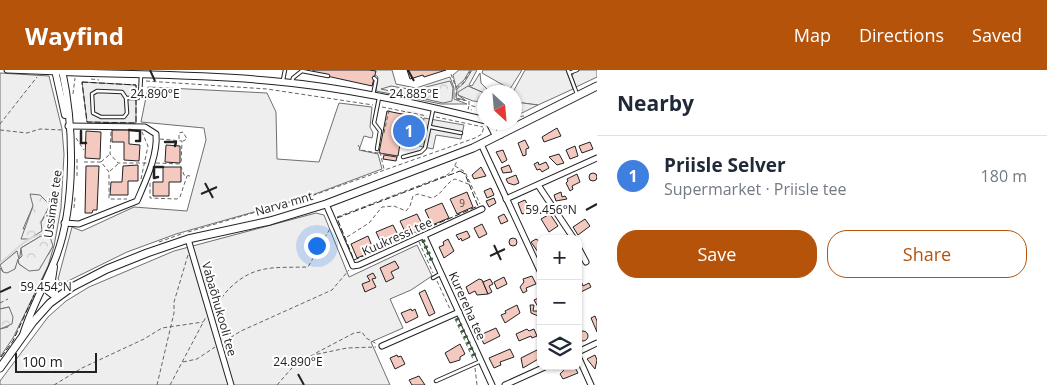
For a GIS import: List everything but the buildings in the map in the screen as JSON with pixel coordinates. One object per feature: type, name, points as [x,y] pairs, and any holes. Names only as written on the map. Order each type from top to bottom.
[{"type":"main road","name":"Narva mnt","points":[[0,368],[41,312],[56,297],[72,287],[139,256],[188,240],[270,221],[326,204],[481,144],[597,85]]},
{"type":"street","points":[[7,70],[141,75],[189,73],[283,82],[433,108],[477,121]]},
{"type":"street","name":"Ussimäe tee","points":[[55,71],[69,128]]},
{"type":"street","name":"Ussimäe tee","points":[[21,338],[56,256],[64,223],[70,173],[69,128],[63,71]]},
{"type":"street","points":[[64,223],[80,224],[137,201],[153,165],[156,139],[152,130],[138,127],[69,128]]},
{"type":"street","points":[[492,130],[498,136]]},
{"type":"street","points":[[498,136],[500,130]]},
{"type":"street","points":[[481,144],[537,265]]},
{"type":"street","points":[[506,199],[597,158]]},
{"type":"street","points":[[538,185],[571,235]]},
{"type":"street","name":"Kuukressi tee","points":[[326,204],[353,266],[418,239],[481,208]]},
{"type":"street","name":"Kurereha tee","points":[[424,236],[459,312],[478,362],[492,385]]},
{"type":"street","name":"Vabaõhukooli tee","points":[[188,240],[231,385]]},
{"type":"street","points":[[582,254],[586,262]]},
{"type":"street","points":[[56,256],[52,280],[56,297]]},
{"type":"street","points":[[47,276],[47,289],[50,294],[56,297]]},
{"type":"street","points":[[54,286],[61,290],[72,287]]},
{"type":"street","points":[[382,346],[459,312]]},
{"type":"street","points":[[582,350],[597,344]]},
{"type":"street","points":[[582,365],[591,385]]},
{"type":"street","points":[[506,385],[538,370]]},
{"type":"lane","points":[[283,82],[285,70]]},
{"type":"lane","points":[[577,70],[569,71],[578,94]]},
{"type":"lane","points":[[292,83],[293,78],[303,71],[328,76]]},
{"type":"lane","points":[[126,98],[140,95],[141,75]]},
{"type":"lane","points":[[374,78],[376,82],[377,106],[374,123],[382,133],[377,148]]},
{"type":"lane","points":[[96,91],[122,92],[126,98],[127,113],[124,117],[101,117],[93,113],[91,97],[96,91]]},
{"type":"lane","points":[[403,157],[421,152],[426,148],[433,108]]},
{"type":"lane","points":[[430,127],[461,133]]},
{"type":"lane","points":[[434,277],[442,274]]},
{"type":"lane","points":[[436,381],[478,362]]},
{"type":"path","points":[[456,88],[463,83],[471,70]]},
{"type":"path","points":[[0,124],[41,72]]},
{"type":"path","points":[[451,74],[456,88],[456,99],[469,101],[469,105],[477,107]]},
{"type":"path","points":[[141,75],[267,89],[389,108],[432,117],[477,122]]},
{"type":"path","points":[[382,133],[389,108]]},
{"type":"path","points":[[111,126],[110,154],[118,163]]},
{"type":"path","points":[[138,127],[148,143],[140,182]]},
{"type":"path","points":[[0,130],[28,133],[40,129],[69,128]]},
{"type":"path","points":[[155,243],[314,195],[470,141],[482,134],[483,130]]},
{"type":"path","points":[[182,142],[187,139],[183,132],[179,133],[182,142],[181,165],[184,175],[190,176]]},
{"type":"path","points":[[75,136],[84,150]]},
{"type":"path","points":[[156,139],[180,139]]},
{"type":"path","points":[[382,144],[380,159],[384,170]]},
{"type":"path","points":[[84,162],[101,162],[110,154]]},
{"type":"path","points":[[170,385],[209,312],[244,274],[256,270],[308,266],[335,221],[447,175],[459,158]]},
{"type":"path","points":[[101,162],[109,172],[109,199],[131,199]]},
{"type":"path","points":[[109,172],[118,163],[181,165]]},
{"type":"path","points":[[455,166],[465,172],[481,208]]},
{"type":"path","points":[[150,179],[150,198],[177,199],[180,197],[187,176]]},
{"type":"path","points":[[344,239],[369,223],[382,207],[394,206],[406,211],[415,194],[432,198],[440,194],[449,181],[455,179],[466,185],[471,185]]},
{"type":"path","points":[[418,239],[434,277],[478,362],[477,385]]},
{"type":"path","points":[[157,385],[171,326],[174,302],[186,258]]},
{"type":"path","points":[[182,362],[197,360],[219,344],[242,331],[332,290],[353,266]]},
{"type":"path","points":[[0,303],[8,299]]},
{"type":"path","points":[[54,385],[82,368],[144,339],[162,328],[203,322]]},
{"type":"path","points":[[277,385],[300,360],[354,333],[362,332],[366,338],[382,346]]},
{"type":"path","points":[[315,354],[347,348],[382,346]]},
{"type":"green space","points":[[369,70],[392,70],[396,84],[416,88],[450,77],[454,88],[454,99],[467,104],[441,104],[376,91],[378,77]]},
{"type":"green space","points":[[459,70],[470,70],[464,80],[456,87],[453,75]]},
{"type":"green space","points":[[472,70],[477,70],[469,85],[472,86],[480,73],[483,85],[477,85],[477,90],[468,86],[458,95],[465,100],[456,98],[457,89],[464,83]]},
{"type":"green space","points":[[483,70],[522,70],[513,85],[503,85],[482,73]]},
{"type":"green space","points":[[525,70],[566,70],[573,89],[538,105],[522,103],[522,85],[517,85]]},
{"type":"green space","points":[[597,70],[597,77],[576,87],[572,76],[574,72]]},
{"type":"green space","points":[[0,73],[49,76],[62,129],[64,154],[61,208],[54,246],[48,266],[13,338],[0,357],[0,329],[8,327],[9,307],[0,309],[0,268],[3,272],[17,251],[0,265]],"holes":[[[33,206],[47,213],[41,222],[23,229]],[[41,236],[53,246],[48,255],[25,268],[19,264],[21,248]]]},
{"type":"green space","points":[[450,81],[453,88],[452,101],[443,103],[381,89],[391,86],[414,90]]},
{"type":"green space","points":[[468,86],[477,90],[477,101],[458,95],[458,92]]},
{"type":"green space","points":[[148,87],[267,93],[276,112],[277,159],[319,162],[339,103],[372,107],[370,127],[373,133],[372,138],[364,136],[359,150],[378,154],[382,169],[307,197],[176,234],[127,252],[62,284],[58,279],[72,227],[82,231],[134,207],[187,211],[206,140],[204,128],[141,122]]},
{"type":"green space","points":[[522,103],[538,105],[522,113]]},
{"type":"green space","points":[[30,194],[40,195],[50,205],[41,222],[42,231],[29,239],[21,239],[33,206]]},
{"type":"green space","points":[[316,213],[324,215],[349,277],[417,245],[432,276],[411,290],[390,299],[403,328],[371,342],[390,385],[0,385],[0,381],[48,317],[66,301],[89,287],[174,251]]},
{"type":"green space","points":[[41,236],[50,237],[53,246],[39,270],[29,271],[19,264],[18,259],[15,269],[7,273],[3,272],[0,265],[17,251],[19,259],[22,256],[21,248]]},
{"type":"green space","points":[[9,307],[13,317],[12,324],[0,329],[0,309]]},
{"type":"shaded area","points":[[82,82],[136,85],[136,123],[87,122]]},
{"type":"shaded area","points":[[424,118],[464,125],[461,139],[436,135],[433,149],[419,146]]},
{"type":"waterway","points":[[0,263],[27,240],[40,235],[46,235]]},
{"type":"hedge","points":[[423,240],[433,264]]},
{"type":"hedge","points":[[457,318],[476,359]]},
{"type":"fence","points":[[82,82],[136,85],[136,123],[87,122],[82,82]]},
{"type":"fence","points":[[460,171],[465,174],[478,206],[354,260],[337,218],[460,171]]},
{"type":"fence","points":[[1,357],[13,341],[34,295]]},
{"type":"wall","points":[[129,130],[140,131],[140,141],[136,141]]},
{"type":"wall","points":[[81,131],[81,143],[86,143]]},
{"type":"wall","points":[[165,142],[176,142],[175,146]]},
{"type":"wall","points":[[158,177],[154,178],[154,167],[163,167]]},
{"type":"place","name":"Priisle Selver","points":[[409,131]]}]
